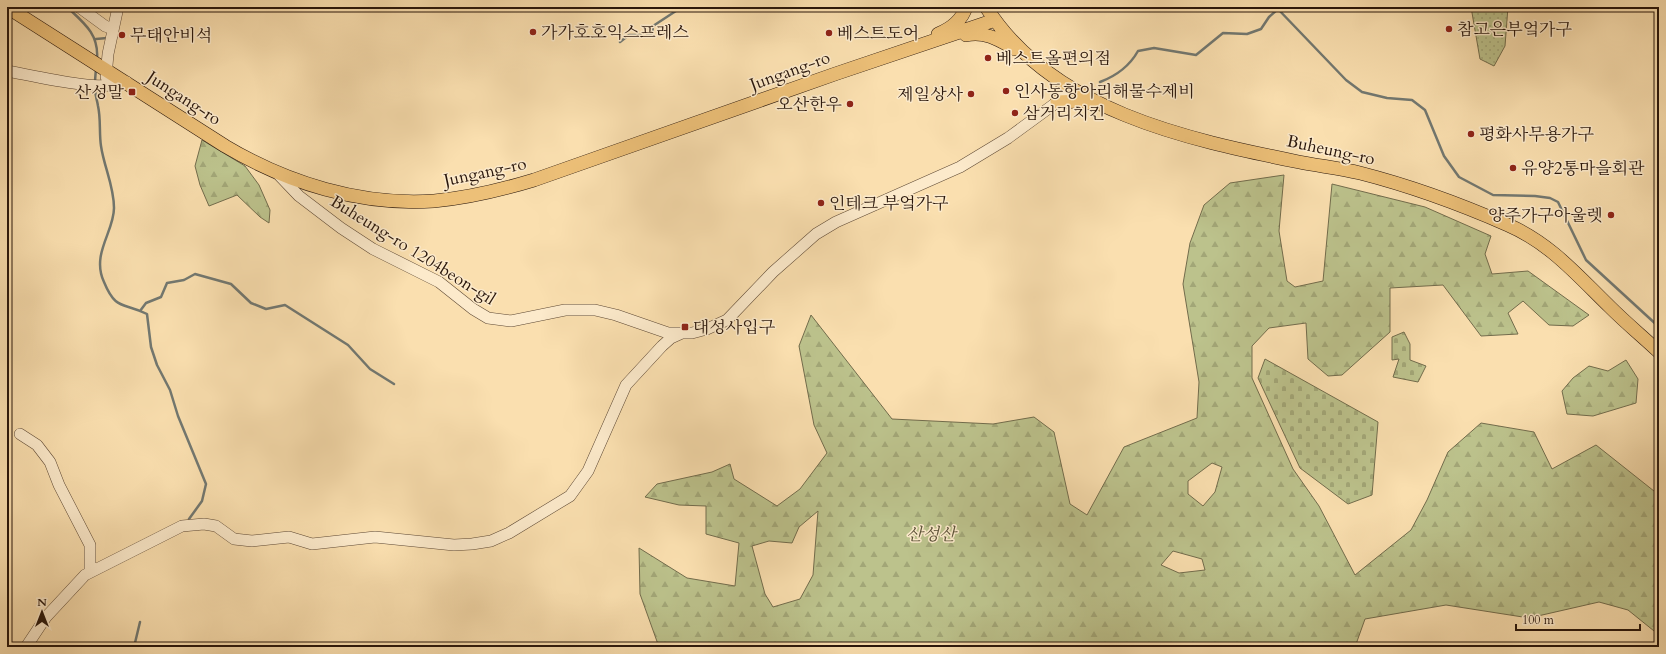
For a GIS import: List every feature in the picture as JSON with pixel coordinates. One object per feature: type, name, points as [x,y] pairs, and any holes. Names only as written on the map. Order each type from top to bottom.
[{"type":"main road","name":"Jungang-ro","points":[[7,7],[127,82],[225,146],[278,174],[331,190],[382,199],[432,201],[488,192],[534,180],[596,160],[825,77],[994,20]]},
{"type":"main road","points":[[896,54],[943,32],[962,17],[966,7]]},
{"type":"main road","name":"Buheung-ro","points":[[986,7],[994,20],[1027,56],[1056,79],[1102,106],[1163,128],[1217,143],[1360,173],[1441,197],[1507,224],[1534,238],[1568,265],[1610,307],[1659,352]]},
{"type":"main road","points":[[937,40],[975,34],[990,35],[1027,56]]},
{"type":"main road","points":[[1057,102],[1082,101],[1102,106]]},
{"type":"street","points":[[79,7],[105,26],[112,29]]},
{"type":"street","points":[[98,85],[99,65],[108,54],[112,29],[118,7]]},
{"type":"street","points":[[7,71],[98,85],[127,82]]},
{"type":"street","name":"Buheung-ro 1204beon-gil","points":[[278,174],[298,196],[341,228],[373,249],[438,282],[473,309],[488,318],[511,321],[565,310],[595,310],[616,314],[668,333],[682,333],[707,329],[727,320],[773,272],[816,234],[836,222],[960,167],[1008,138],[1057,102],[1071,87]]},
{"type":"street","name":"Buheung-ro 1204beon-gil","points":[[26,647],[46,617],[84,575],[182,526],[204,524],[216,526],[234,538],[252,541],[289,537],[312,544],[375,537],[454,545],[481,544],[491,541],[535,518],[570,496],[588,471],[626,385],[662,346],[671,338],[682,333]]},
{"type":"street","points":[[20,434],[37,445],[50,462],[59,485],[90,545],[90,572]]},
{"type":"green space","points":[[1471,7],[1508,7],[1505,46],[1494,66],[1480,59]]},
{"type":"green space","points":[[202,140],[245,166],[259,185],[270,210],[269,223],[260,217],[237,195],[209,206],[200,185],[195,166]]},
{"type":"green space","name":"산성산","points":[[1284,175],[1279,231],[1287,281],[1295,287],[1323,281],[1332,184],[1425,207],[1491,236],[1485,254],[1492,274],[1528,271],[1589,315],[1573,326],[1549,325],[1523,301],[1508,313],[1518,334],[1481,336],[1443,285],[1390,288],[1390,332],[1342,375],[1328,376],[1308,359],[1306,323],[1269,328],[1252,346],[1252,378],[1293,469],[1319,506],[1355,575],[1411,530],[1427,500],[1448,452],[1481,423],[1534,432],[1552,469],[1596,445],[1659,495],[1659,635],[1628,610],[1599,602],[1529,618],[1446,605],[1365,619],[1355,647],[659,647],[640,594],[639,548],[687,578],[735,586],[739,543],[706,534],[706,506],[679,505],[645,497],[657,484],[712,472],[730,464],[734,479],[777,506],[800,489],[827,453],[814,425],[799,346],[811,315],[892,419],[993,424],[1034,417],[1054,432],[1070,504],[1087,515],[1124,447],[1197,418],[1199,382],[1183,284],[1190,243],[1204,205],[1230,183]],"holes":[[[1212,463],[1222,467],[1215,492],[1203,506],[1188,494],[1188,481]],[[818,511],[813,575],[800,599],[773,607],[765,594],[752,546],[769,541],[792,543],[799,527]],[[1173,551],[1202,559],[1205,570],[1179,573],[1161,565]]]},
{"type":"green space","points":[[1404,332],[1410,344],[1410,360],[1426,366],[1418,382],[1393,377],[1399,359],[1392,360],[1392,337]]},
{"type":"green space","points":[[1265,359],[1378,422],[1372,495],[1348,504],[1300,468],[1258,378]]},
{"type":"green space","points":[[1626,360],[1638,379],[1636,403],[1593,416],[1567,414],[1562,391],[1573,378],[1589,366],[1608,371]]},
{"type":"waterway","points":[[67,7],[84,24],[93,36],[96,43],[97,59]]},
{"type":"waterway","points":[[620,42],[629,35],[652,35],[653,26],[682,7]]},
{"type":"waterway","points":[[1276,7],[1346,80],[1362,92],[1387,98],[1412,100],[1425,110],[1444,156],[1459,177],[1493,195],[1535,196],[1550,198],[1558,202],[1586,260],[1659,327]]},
{"type":"waterway","points":[[1100,82],[1122,70],[1131,62],[1138,51],[1154,48],[1196,55],[1223,33],[1247,34],[1261,29],[1269,17],[1278,9]]},
{"type":"waterway","points":[[96,39],[107,38]]},
{"type":"waterway","points":[[95,81],[96,68]]},
{"type":"waterway","points":[[95,88],[98,104],[101,146],[114,200],[111,226],[101,253],[101,272],[112,298],[121,304],[147,314],[151,347],[157,365],[170,390],[178,416],[206,484],[202,501],[189,519]]},
{"type":"waterway","points":[[140,311],[146,303],[161,297],[167,283],[184,280],[195,274],[231,284],[251,303],[266,309],[285,305],[348,345],[370,369],[394,384]]},
{"type":"waterway","points":[[134,647],[140,622]]},
{"type":"place","name":"참고은부엌가구","points":[[1449,29]]},
{"type":"place","name":"가가호호익스프레스","points":[[533,32]]},
{"type":"place","name":"베스트도어","points":[[829,33]]},
{"type":"place","name":"무태안비석","points":[[122,35]]},
{"type":"place","name":"베스트올편의점","points":[[988,58]]},
{"type":"place","name":"인사동항아리해물수제비","points":[[1006,91]]},
{"type":"place","name":"산성말","points":[[132,92]]},
{"type":"place","name":"제일상사","points":[[971,94]]},
{"type":"place","name":"오산한우","points":[[850,104]]},
{"type":"place","name":"삼거리치킨","points":[[1015,113]]},
{"type":"place","name":"평화사무용가구","points":[[1471,134]]},
{"type":"place","name":"유양2통마을회관","points":[[1513,168]]},
{"type":"place","name":"인테크 부엌가구","points":[[821,203]]},
{"type":"place","name":"양주가구아울렛","points":[[1611,215]]},
{"type":"place","name":"대성사입구","points":[[685,327]]}]
